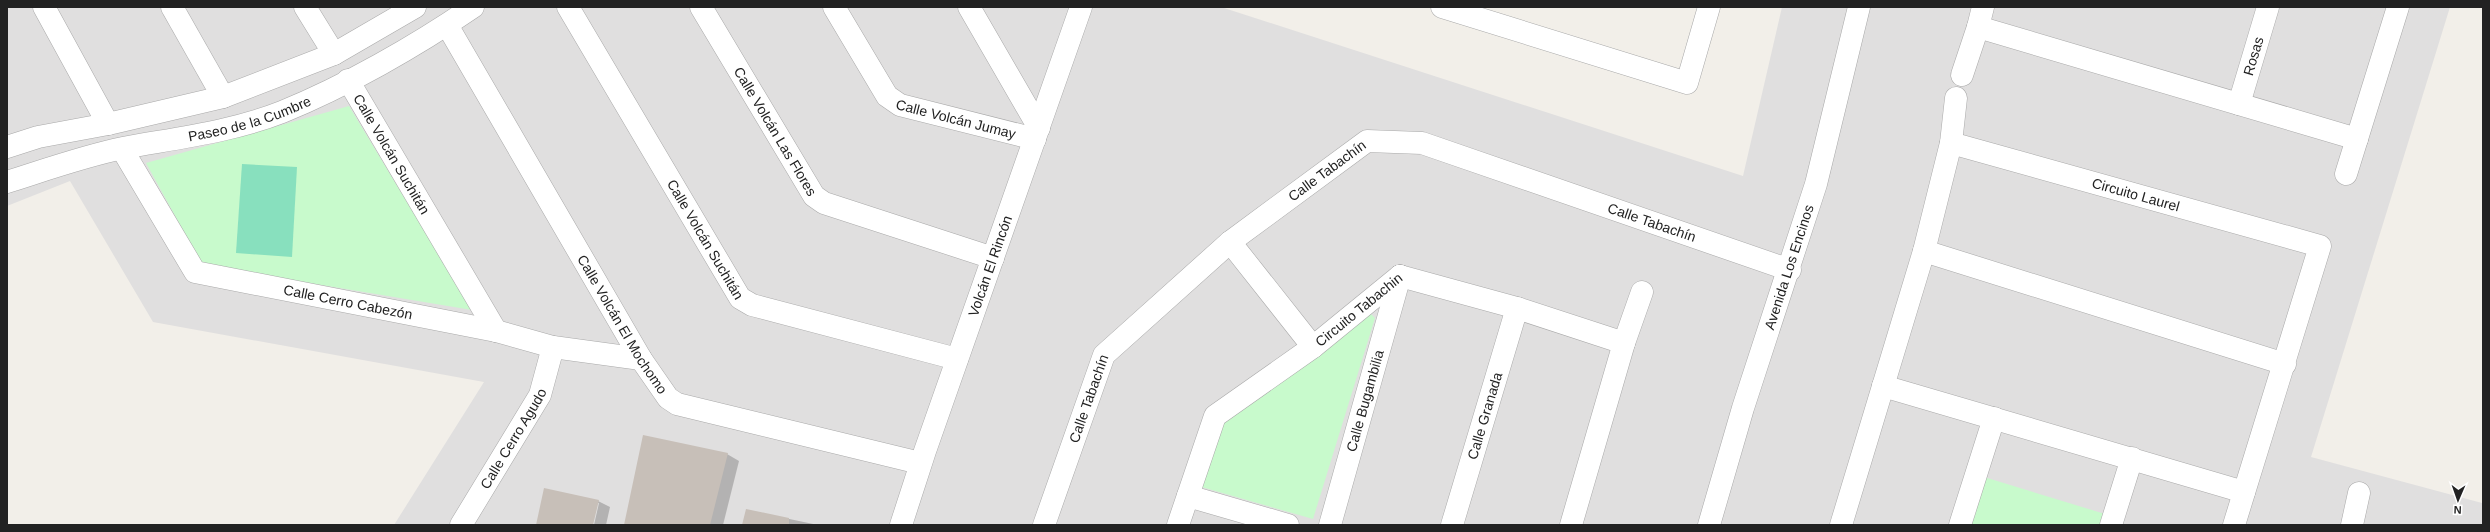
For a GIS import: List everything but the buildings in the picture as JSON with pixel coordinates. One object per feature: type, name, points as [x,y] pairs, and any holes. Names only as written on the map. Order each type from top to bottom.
[{"type":"street","points":[[44,7],[108,124]]},
{"type":"street","points":[[172,7],[223,97]]},
{"type":"street","points":[[305,7],[334,54]]},
{"type":"street","name":"Paseo de la Cumbre","points":[[7,147],[38,137],[108,124],[223,97],[334,54],[415,7]]},
{"type":"street","name":"Paseo de la Cumbre","points":[[7,182],[122,149],[203,135],[282,112],[348,80],[447,25],[473,7]]},
{"type":"street","name":"Calle Volcán Suchitán","points":[[568,7],[740,298],[752,305],[957,358]]},
{"type":"street","name":"Calle Volcán Las Flores","points":[[701,7],[814,196],[824,203],[993,258]]},
{"type":"street","name":"Calle Volcán Jumay","points":[[834,7],[887,96],[900,105],[1036,134]]},
{"type":"street","points":[[968,7],[1036,134]]},
{"type":"street","name":"Volcán El Rincón","points":[[901,525],[920,463],[1081,7]]},
{"type":"street","points":[[1442,7],[1687,83],[1709,7]]},
{"type":"street","name":"Avenida Los Encinos","points":[[1709,525],[1743,408],[1790,270],[1816,184],[1859,7]]},
{"type":"street","name":"Rosas","points":[[2239,104],[2268,7]]},
{"type":"street","points":[[2346,174],[2398,7]]},
{"type":"street","points":[[1962,75],[1981,17],[2239,104],[2357,139]]},
{"type":"street","name":"Calle Volcán El Mochomo","points":[[447,25],[641,358],[668,398],[677,404],[920,463]]},
{"type":"street","name":"Calle Volcán Suchitán","points":[[348,80],[496,331]]},
{"type":"street","points":[[1841,525],[1924,251],[1951,143],[1956,98]]},
{"type":"street","name":"Calle Tabachín","points":[[1044,525],[1104,355],[1230,242],[1367,141],[1422,143],[1790,270]]},
{"type":"street","name":"Circuito Laurel","points":[[1951,143],[2320,246],[2285,364]]},
{"type":"street","name":"Calle Cerro Cabezón","points":[[122,149],[195,272],[496,331],[552,347],[641,358]]},
{"type":"street","points":[[1230,242],[1313,347]]},
{"type":"street","points":[[1924,251],[2285,364],[2234,525]]},
{"type":"street","name":"Circuito Tabachin","points":[[1178,525],[1215,416],[1313,347],[1400,276],[1517,308],[1624,343]]},
{"type":"street","name":"Calle Bugambilia","points":[[1330,525],[1400,276]]},
{"type":"street","points":[[1571,525],[1624,343],[1642,292]]},
{"type":"street","name":"Calle Granada","points":[[1452,525],[1517,308]]},
{"type":"street","name":"Calle Cerro Agudo","points":[[461,525],[540,395],[552,347]]},
{"type":"street","points":[[1883,386],[2244,492]]},
{"type":"street","points":[[1960,525],[1994,418]]},
{"type":"street","points":[[2111,525],[2132,458]]},
{"type":"street","points":[[2352,525],[2359,493]]},
{"type":"street","points":[[1188,496],[1288,525]]},
{"type":"shaded area","points":[[7,7],[1221,7],[1743,176],[1782,7],[2450,7],[2311,457],[2482,503],[2483,500],[2483,525],[394,525],[484,382],[153,322],[70,181],[7,206]]},
{"type":"green space","points":[[349,106],[472,310],[202,265],[146,163]]},
{"type":"green space","points":[[242,164],[297,167],[292,257],[236,253]]},
{"type":"green space","points":[[1366,309],[1375,318],[1313,519],[1198,486],[1222,416]]},
{"type":"green space","points":[[1984,477],[2105,514],[2102,525],[1969,525]]}]
